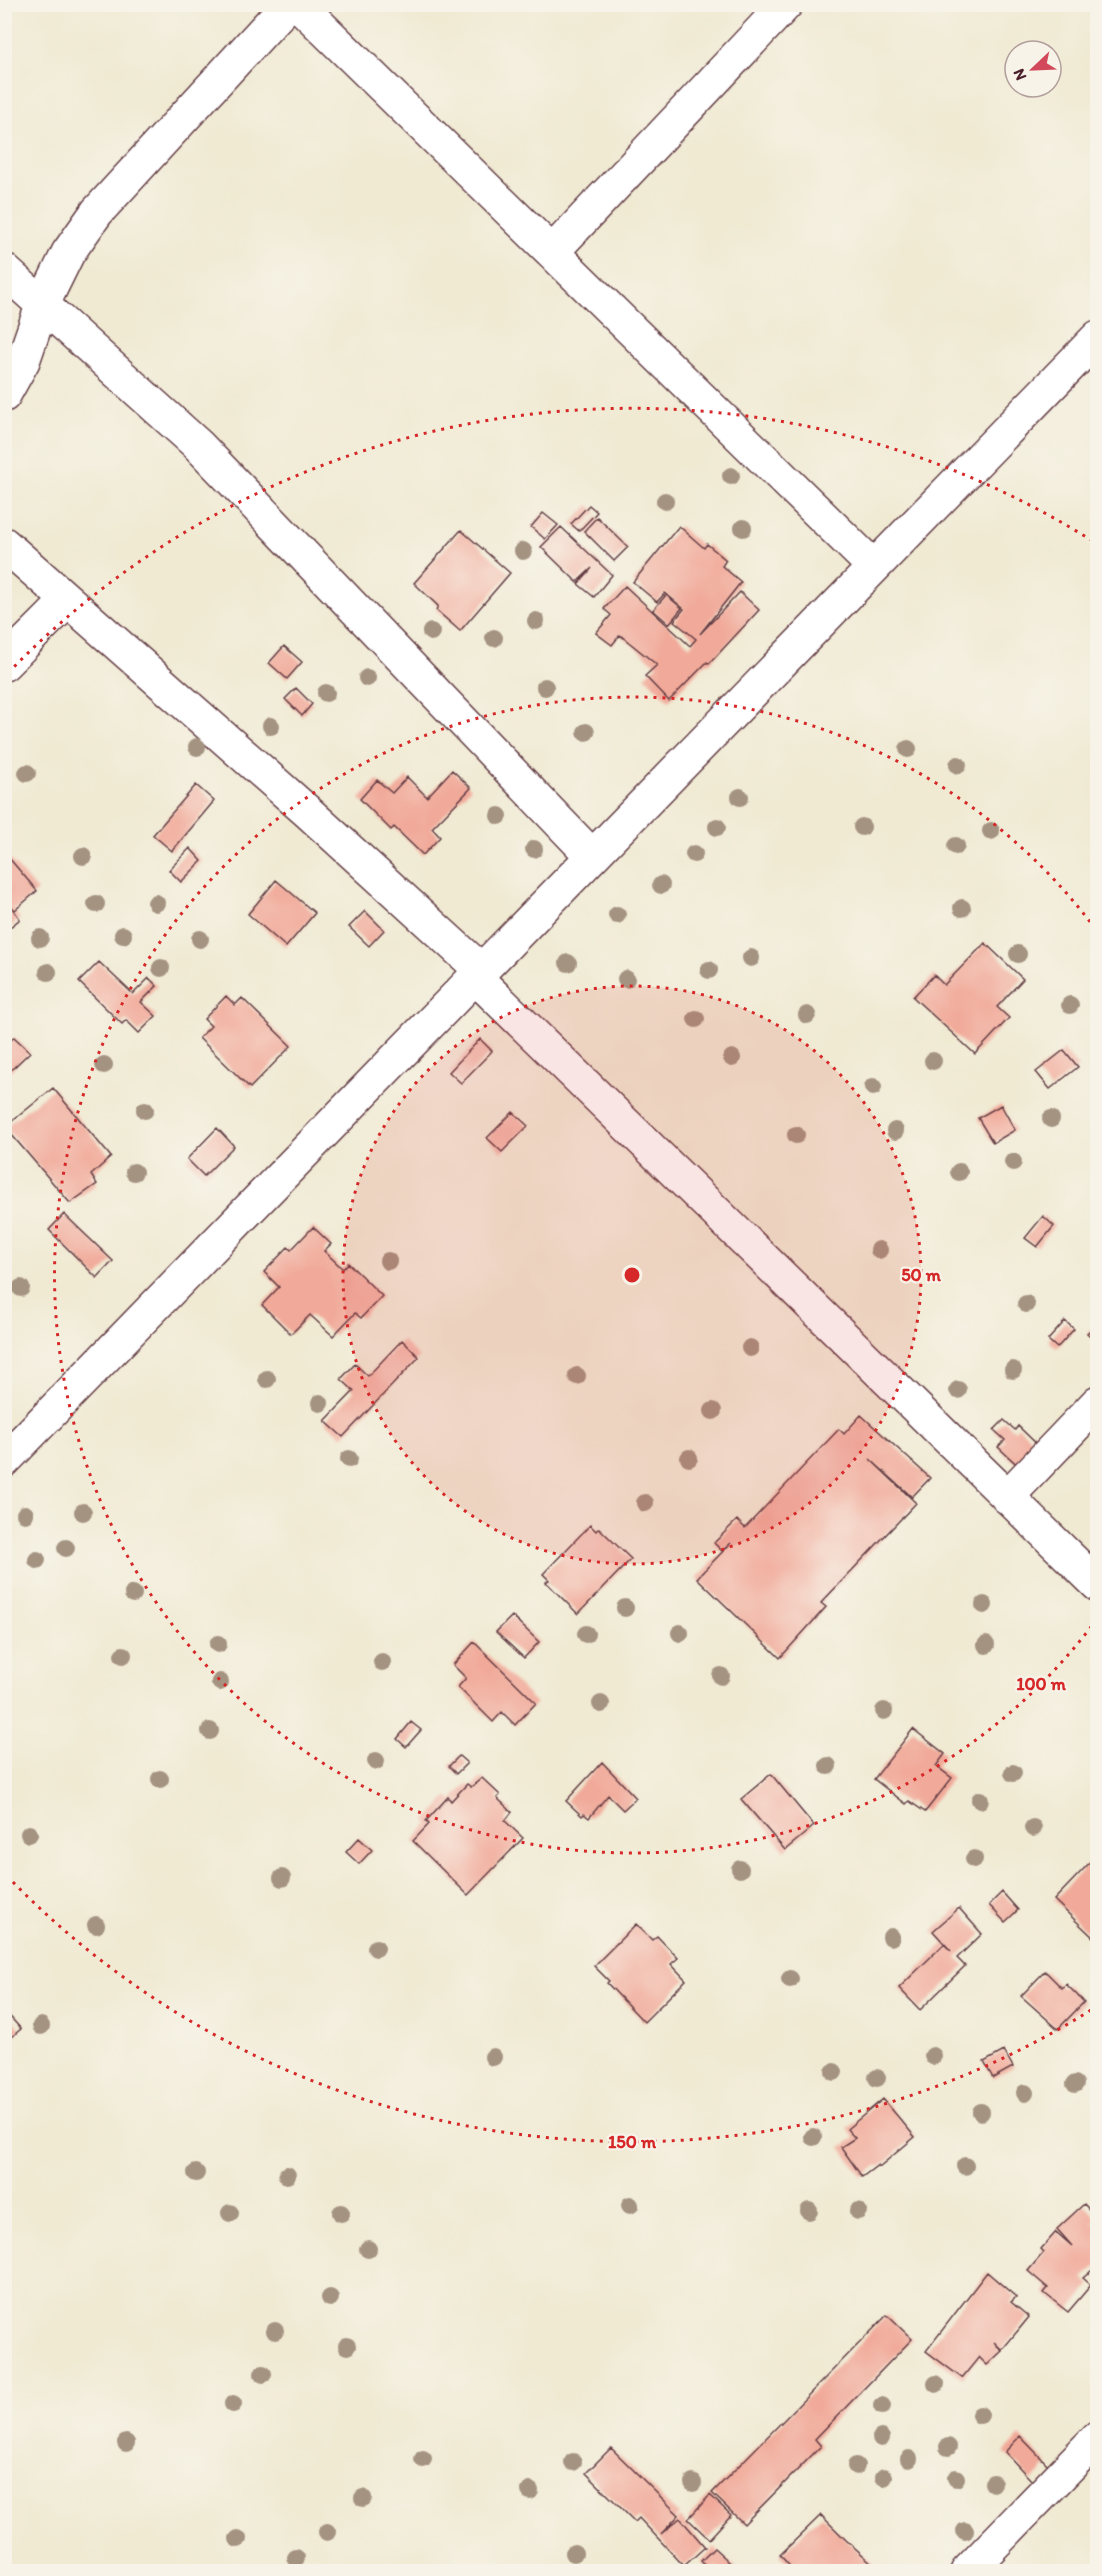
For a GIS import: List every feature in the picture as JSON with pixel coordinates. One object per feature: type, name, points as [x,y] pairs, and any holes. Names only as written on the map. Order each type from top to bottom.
[{"type":"street","points":[[4,395],[23,362],[42,306],[68,253],[97,212],[288,4]]},
{"type":"street","points":[[298,4],[874,567]]},
{"type":"street","points":[[553,251],[786,4]]},
{"type":"street","points":[[4,270],[198,445],[592,856]]},
{"type":"street","points":[[4,1461],[1098,337]]},
{"type":"street","points":[[4,544],[309,813],[478,974],[1098,1585]]},
{"type":"street","points":[[4,664],[67,601]]},
{"type":"street","points":[[1007,1497],[1098,1402]]},
{"type":"street","points":[[966,2571],[1098,2437]]},
{"type":"building","points":[[589,505],[597,512],[579,531],[571,524]]},
{"type":"building","points":[[543,513],[558,525],[545,539],[531,527]]},
{"type":"building","points":[[597,517],[628,547],[614,561],[584,531]]},
{"type":"building","points":[[679,526],[704,548],[707,544],[726,560],[722,566],[741,582],[700,634],[740,592],[759,610],[709,664],[707,662],[669,701],[645,676],[657,665],[620,635],[612,645],[596,633],[611,615],[604,609],[625,586],[690,646],[696,639],[674,621],[684,609],[665,593],[657,602],[633,582]]},
{"type":"building","points":[[561,527],[612,575],[594,597],[578,584],[592,568],[577,582],[541,547]]},
{"type":"building","points":[[461,530],[510,573],[460,631],[436,610],[438,606],[414,583]]},
{"type":"building","points":[[666,595],[682,608],[669,624],[653,610]]},
{"type":"building","points":[[284,646],[302,662],[287,679],[269,663]]},
{"type":"building","points":[[296,688],[312,704],[302,716],[285,699]]},
{"type":"building","points":[[452,770],[471,788],[432,828],[440,837],[423,855],[394,827],[391,830],[360,799],[377,780],[392,793],[407,777],[427,797]]},
{"type":"building","points":[[196,785],[214,801],[172,851],[153,835]]},
{"type":"building","points":[[190,848],[202,861],[181,882],[169,870]]},
{"type":"building","points":[[9,858],[37,891],[15,910],[10,905],[20,919],[4,932],[4,862]]},
{"type":"building","points":[[276,880],[315,913],[286,947],[248,914]]},
{"type":"building","points":[[365,911],[384,930],[369,946],[349,927]]},
{"type":"building","points":[[985,943],[1023,979],[997,1007],[1009,1018],[975,1054],[913,997],[934,975],[944,985]]},
{"type":"building","points":[[99,962],[133,994],[149,978],[157,986],[141,1002],[156,1016],[139,1033],[126,1020],[122,1024],[79,982]]},
{"type":"building","points":[[226,996],[235,1005],[242,998],[291,1046],[250,1088],[199,1038],[211,1026],[204,1019]]},
{"type":"building","points":[[14,1037],[30,1052],[9,1072],[4,1068],[4,1047]]},
{"type":"building","points":[[480,1039],[492,1051],[461,1083],[449,1072]]},
{"type":"building","points":[[1064,1050],[1078,1067],[1050,1089],[1036,1072]]},
{"type":"building","points":[[53,1088],[111,1157],[91,1175],[97,1184],[70,1203],[5,1127]]},
{"type":"building","points":[[1001,1105],[1015,1130],[993,1143],[978,1118]]},
{"type":"building","points":[[513,1112],[528,1126],[502,1152],[487,1138]]},
{"type":"building","points":[[217,1128],[234,1146],[204,1176],[187,1159]]},
{"type":"building","points":[[64,1214],[113,1261],[97,1278],[49,1230]]},
{"type":"building","points":[[1043,1216],[1054,1226],[1037,1247],[1025,1238]]},
{"type":"building","points":[[313,1227],[331,1244],[324,1251],[343,1269],[348,1263],[382,1296],[361,1318],[355,1313],[333,1336],[310,1315],[291,1334],[262,1305],[279,1287],[264,1272],[288,1247],[291,1250]]},
{"type":"building","points":[[1065,1321],[1074,1329],[1057,1348],[1048,1340]]},
{"type":"building","points":[[1098,1323],[1098,1343],[1087,1333]]},
{"type":"building","points":[[402,1340],[419,1357],[343,1437],[325,1421],[354,1391],[341,1379],[355,1364],[368,1376]]},
{"type":"building","points":[[861,1415],[930,1478],[912,1497],[870,1459],[916,1503],[821,1603],[826,1607],[780,1658],[697,1578],[731,1543],[722,1551],[714,1543],[737,1520],[745,1528],[839,1429],[844,1434]]},
{"type":"building","points":[[1004,1420],[1015,1430],[1018,1426],[1046,1453],[1027,1474],[998,1447],[1005,1440],[994,1430]]},
{"type":"building","points":[[590,1525],[596,1531],[599,1528],[631,1559],[578,1614],[546,1582],[549,1580],[543,1574]]},
{"type":"building","points":[[512,1616],[539,1642],[524,1658],[496,1632]]},
{"type":"building","points":[[474,1642],[536,1703],[515,1725],[502,1712],[493,1722],[458,1687],[466,1678],[453,1665]]},
{"type":"building","points":[[411,1722],[421,1730],[406,1747],[397,1739]]},
{"type":"building","points":[[913,1729],[945,1754],[936,1766],[952,1778],[925,1812],[909,1801],[906,1804],[874,1779]]},
{"type":"building","points":[[459,1756],[467,1763],[456,1774],[449,1766]]},
{"type":"building","points":[[602,1762],[636,1798],[623,1810],[608,1795],[589,1818],[584,1814],[582,1816],[566,1801]]},
{"type":"building","points":[[771,1774],[814,1826],[785,1850],[741,1799]]},
{"type":"building","points":[[482,1778],[500,1795],[497,1798],[512,1812],[505,1821],[523,1838],[468,1895],[413,1841],[429,1824],[426,1821],[448,1797],[451,1801],[467,1784],[471,1787]]},
{"type":"building","points":[[359,1838],[372,1850],[359,1864],[346,1852]]},
{"type":"building","points":[[1098,1854],[1098,1942],[1054,1900]]},
{"type":"building","points":[[1002,1892],[1018,1910],[1005,1922],[989,1905]]},
{"type":"building","points":[[959,1908],[982,1934],[957,1958],[965,1966],[920,2010],[899,1988],[944,1944],[951,1951],[933,1931]]},
{"type":"building","points":[[636,1924],[652,1940],[657,1936],[678,1958],[671,1964],[686,1980],[644,2022],[594,1966]]},
{"type":"building","points":[[1045,1971],[1062,1988],[1066,1984],[1084,2002],[1058,2029],[1021,1996]]},
{"type":"building","points":[[4,2010],[21,2029],[4,2043]]},
{"type":"building","points":[[1004,2051],[1013,2067],[993,2078],[984,2062]]},
{"type":"building","points":[[883,2099],[915,2137],[879,2167],[878,2165],[862,2177],[841,2147],[855,2138],[847,2129]]},
{"type":"building","points":[[1084,2204],[1098,2219],[1091,2225],[1098,2221],[1098,2265],[1083,2278],[1091,2285],[1068,2312],[1044,2293],[1048,2288],[1028,2271],[1044,2252],[1041,2249],[1056,2232],[1072,2246],[1057,2229]]},
{"type":"building","points":[[987,2272],[1016,2297],[1011,2302],[1029,2317],[1002,2350],[994,2342],[1002,2351],[987,2365],[979,2357],[962,2378],[926,2351]]},
{"type":"building","points":[[887,2315],[912,2339],[815,2439],[821,2446],[744,2524],[712,2493]]},
{"type":"building","points":[[1020,2436],[1048,2465],[1032,2481],[1005,2452]]},
{"type":"building","points":[[611,2448],[679,2515],[661,2534],[680,2518],[705,2547],[684,2566],[639,2518],[635,2522],[586,2473]]},
{"type":"building","points":[[710,2495],[731,2515],[709,2539],[688,2519]]},
{"type":"building","points":[[821,2515],[882,2572],[795,2572],[780,2555]]},
{"type":"building","points":[[714,2548],[739,2572],[720,2572],[715,2567],[711,2572],[701,2561]]}]
